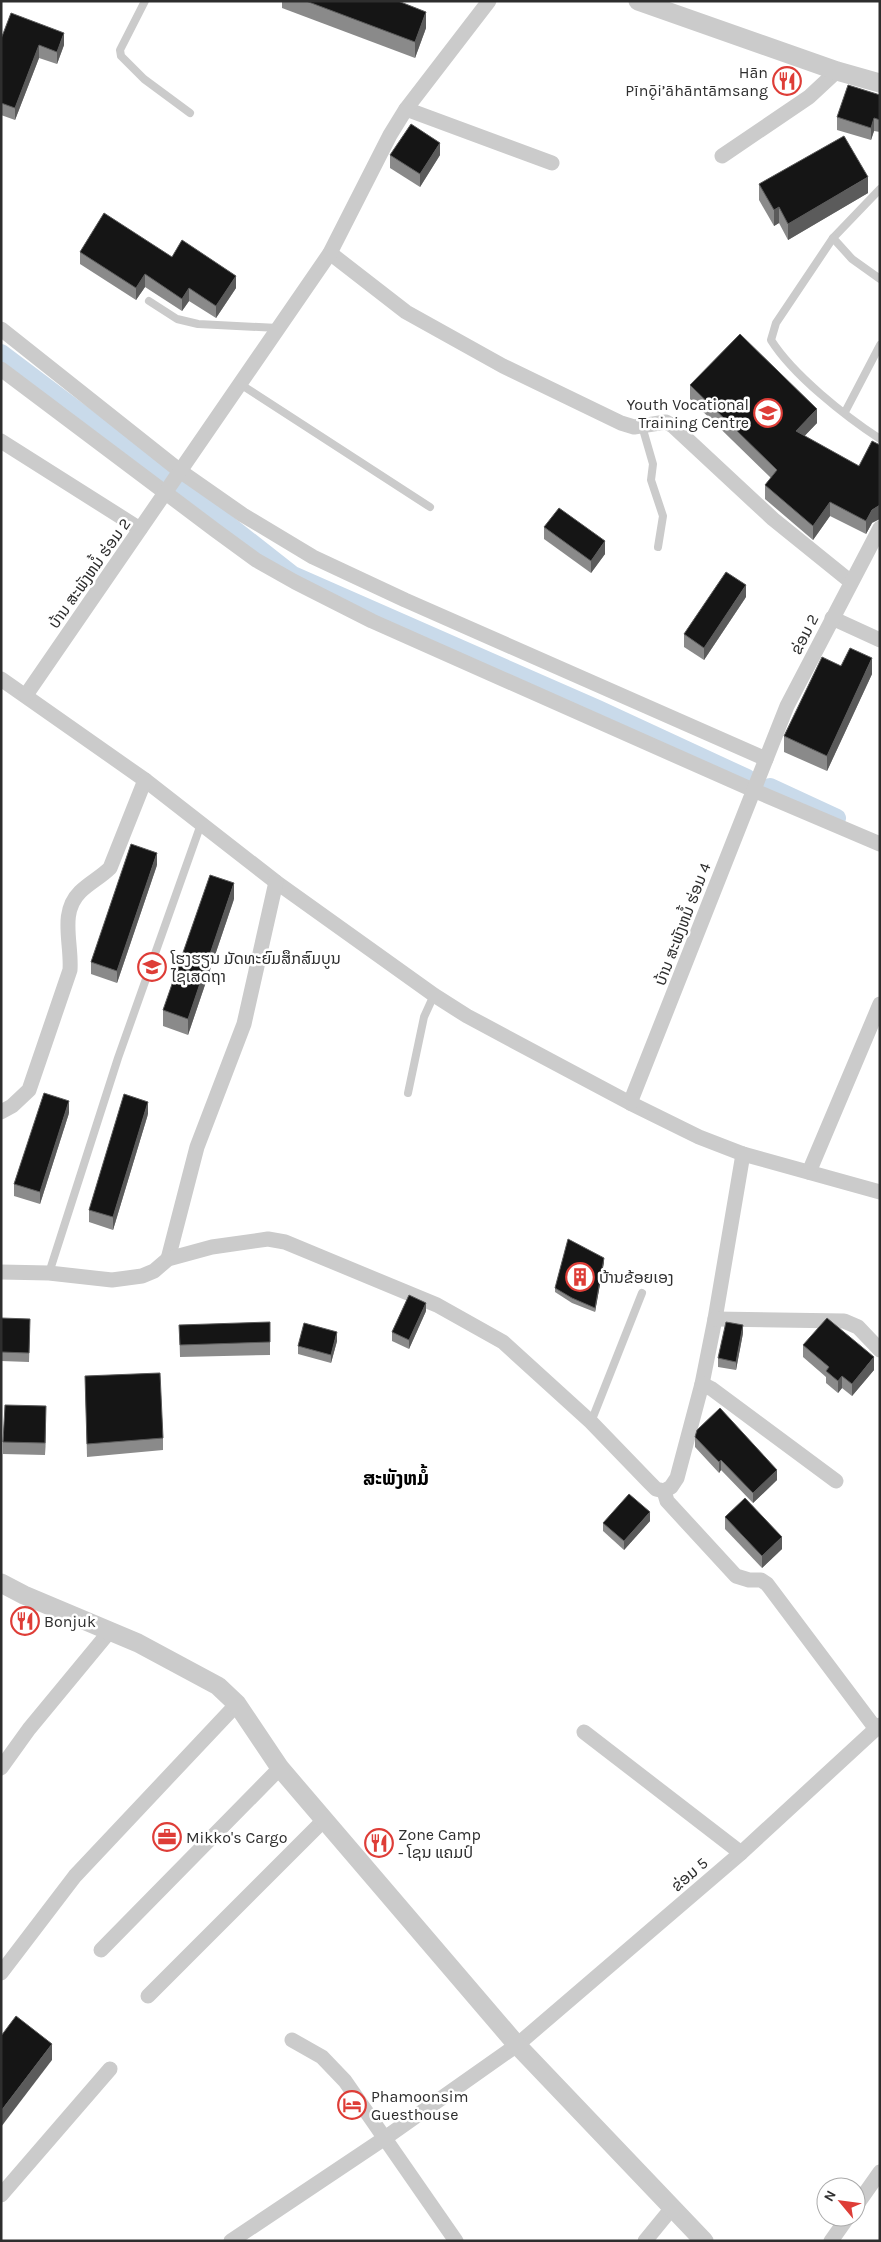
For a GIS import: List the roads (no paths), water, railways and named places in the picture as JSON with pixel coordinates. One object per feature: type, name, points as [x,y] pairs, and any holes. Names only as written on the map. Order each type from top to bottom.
[{"type":"street","name":"ບ້ານ ສະພັງຫມໍ້ ຮ່ອມ 2","points":[[26,695],[330,253],[390,135],[406,108],[489,1]]},
{"type":"street","points":[[638,1],[837,71],[880,83]]},
{"type":"street","points":[[722,156],[809,97],[837,71]]},
{"type":"street","points":[[406,108],[552,163]]},
{"type":"street","points":[[330,253],[406,312],[503,366],[621,423],[642,426],[666,422],[673,426],[773,519],[851,582]]},
{"type":"street","points":[[1,329],[180,471],[243,515],[313,557],[404,600],[766,759]]},
{"type":"street","points":[[1,369],[256,560],[304,587],[372,621],[753,790],[880,844]]},
{"type":"street","points":[[1,441],[140,529]]},
{"type":"street","name":"ຂ່ອມ 2","points":[[766,759],[787,706],[880,528]]},
{"type":"street","points":[[832,618],[880,640]]},
{"type":"street","points":[[1,679],[145,780],[276,882],[434,995],[467,1016],[630,1103],[699,1137],[743,1154],[880,1192]]},
{"type":"street","name":"ບ້ານ ສະພັງຫມໍ້ ຮ່ອມ 4","points":[[630,1103],[766,759]]},
{"type":"street","points":[[1,1112],[12,1106],[29,1090],[70,970],[68,916],[72,901],[82,890],[104,875],[110,868],[145,780]]},
{"type":"street","points":[[168,1259],[196,1147],[244,1024],[276,882]]},
{"type":"street","points":[[808,1172],[880,1004]]},
{"type":"street","points":[[1,1272],[49,1273],[112,1280],[148,1274],[168,1259],[212,1247],[268,1239],[284,1242],[437,1305],[502,1342],[591,1422],[656,1489],[664,1491],[677,1478],[702,1384],[715,1320],[743,1154]]},
{"type":"street","points":[[715,1320],[844,1322],[858,1327],[880,1350]]},
{"type":"street","points":[[702,1384],[712,1389],[836,1481]]},
{"type":"street","points":[[664,1491],[667,1501],[736,1576],[749,1580],[762,1580],[767,1584],[878,1727]]},
{"type":"street","points":[[1,1583],[24,1595],[138,1643],[218,1686],[237,1704],[280,1768],[517,2045],[704,2241]]},
{"type":"street","points":[[1,1768],[29,1729],[110,1631]]},
{"type":"street","points":[[1,1972],[75,1876],[237,1704]]},
{"type":"street","name":"ຂ່ອມ 5","points":[[231,2241],[385,2138],[517,2045],[740,1853],[878,1727]]},
{"type":"street","points":[[584,1732],[740,1853]]},
{"type":"street","points":[[100,1950],[280,1768]]},
{"type":"street","points":[[148,1996],[324,1820]]},
{"type":"street","points":[[292,2040],[312,2050],[334,2068],[456,2241]]},
{"type":"street","points":[[1,2194],[110,2069]]},
{"type":"street","points":[[866,2192],[880,2172]]},
{"type":"street","points":[[645,2241],[672,2208]]},
{"type":"street","points":[[831,2241],[841,2227]]},
{"type":"lane","points":[[145,1],[120,50],[121,56],[144,78],[190,113]]},
{"type":"lane","points":[[880,189],[834,238],[776,323],[771,340],[781,357],[845,412],[880,439]]},
{"type":"lane","points":[[834,238],[852,260],[880,279]]},
{"type":"lane","points":[[149,301],[177,319],[198,324],[278,328]]},
{"type":"lane","points":[[845,412],[880,345]]},
{"type":"lane","points":[[240,384],[430,507]]},
{"type":"lane","points":[[642,426],[653,464],[651,480],[663,516],[658,547]]},
{"type":"lane","points":[[49,1273],[118,1058],[200,824]]},
{"type":"lane","points":[[408,1093],[424,1017],[434,995]]},
{"type":"lane","points":[[591,1422],[642,1293]]},
{"type":"waterway","points":[[1,353],[163,475]]},
{"type":"waterway","points":[[183,489],[293,575],[598,709],[747,778]]},
{"type":"waterway","points":[[770,787],[837,818]]},
{"type":"place","name":"Hān Pīnǭi’āhāntāmsang","points":[[787,81]]},
{"type":"place","name":"Youth Vocational Training Centre","points":[[768,413]]},
{"type":"place","name":"ໂຮງຮຽນ ມັດທະຍົມສຶກສົມບູນ ໄຊເສດຖາ","points":[[152,967]]},
{"type":"place","name":"ບ້ານຂ້ອຍເອງ","points":[[580,1277]]},
{"type":"place","name":"Bonjuk","points":[[25,1621]]},
{"type":"place","name":"Mikko's Cargo","points":[[167,1837]]},
{"type":"place","name":"Zone Camp - ໂຊນ ແຄມປ໌","points":[[379,1843]]},
{"type":"place","name":"Phamoonsim Guesthouse","points":[[352,2105]]},
{"type":"district","name":"ສະພັງຫມໍ້","points":[[396,1478]]}]
